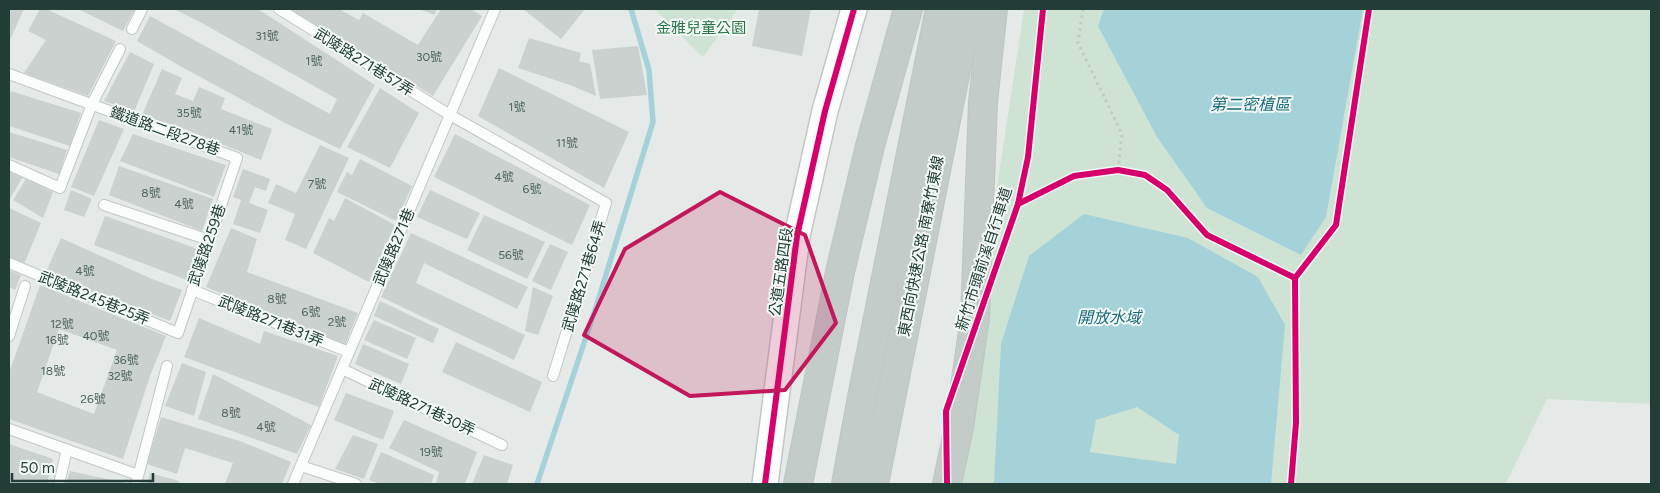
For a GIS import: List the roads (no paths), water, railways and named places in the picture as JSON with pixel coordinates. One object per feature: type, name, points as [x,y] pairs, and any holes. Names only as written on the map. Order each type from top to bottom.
[{"type":"highway","points":[[798,484],[840,272],[870,146],[908,9]]},
{"type":"highway","name":"東西向快速公路 南寮竹東線","points":[[846,484],[940,9]]},
{"type":"highway","name":"東西向快速公路 南寮竹東線","points":[[874,484],[968,9]]},
{"type":"highway","points":[[947,484],[959,427],[975,318],[983,102],[993,9]]},
{"type":"street","name":"公道五路四段","points":[[765,484],[797,236],[825,111],[854,9]]},
{"type":"lane","points":[[132,29],[142,9]]},
{"type":"lane","name":"武陵路271巷57弄","points":[[279,9],[450,115]]},
{"type":"lane","name":"武陵路271巷","points":[[293,484],[495,9]]},
{"type":"lane","name":"鐵道路二段278巷","points":[[9,165],[60,188],[92,104],[120,49]]},
{"type":"lane","name":"鐵道路二段278巷","points":[[9,74],[237,158]]},
{"type":"lane","name":"武陵路271巷64弄","points":[[450,115],[606,203],[553,376]]},
{"type":"lane","name":"武陵路259巷","points":[[178,332],[237,158]]},
{"type":"lane","points":[[104,205],[209,240]]},
{"type":"lane","name":"武陵路245巷25弄","points":[[9,263],[178,332]]},
{"type":"lane","points":[[9,336],[25,286]]},
{"type":"lane","name":"武陵路271巷31弄","points":[[192,290],[349,352]]},
{"type":"lane","points":[[9,429],[67,449],[137,479],[167,366]]},
{"type":"lane","name":"武陵路271巷30弄","points":[[342,370],[502,445]]},
{"type":"lane","points":[[59,484],[67,449]]},
{"type":"lane","points":[[301,466],[356,484]]},
{"type":"water","name":"第二密植區","points":[[1104,9],[1363,9],[1326,217],[1301,255],[1207,208],[1157,137],[1098,26]]},
{"type":"water","name":"開放水域","points":[[1084,214],[1188,238],[1258,277],[1285,325],[1271,484],[994,484],[1001,344],[1029,256]],"holes":[[[1137,407],[1179,435],[1176,464],[1090,452],[1096,420]]]},
{"type":"waterway","points":[[537,484],[597,304],[653,122],[649,70],[631,9]]},
{"type":"park label","name":"金雅兒童公園","points":[[701,28]]}]
